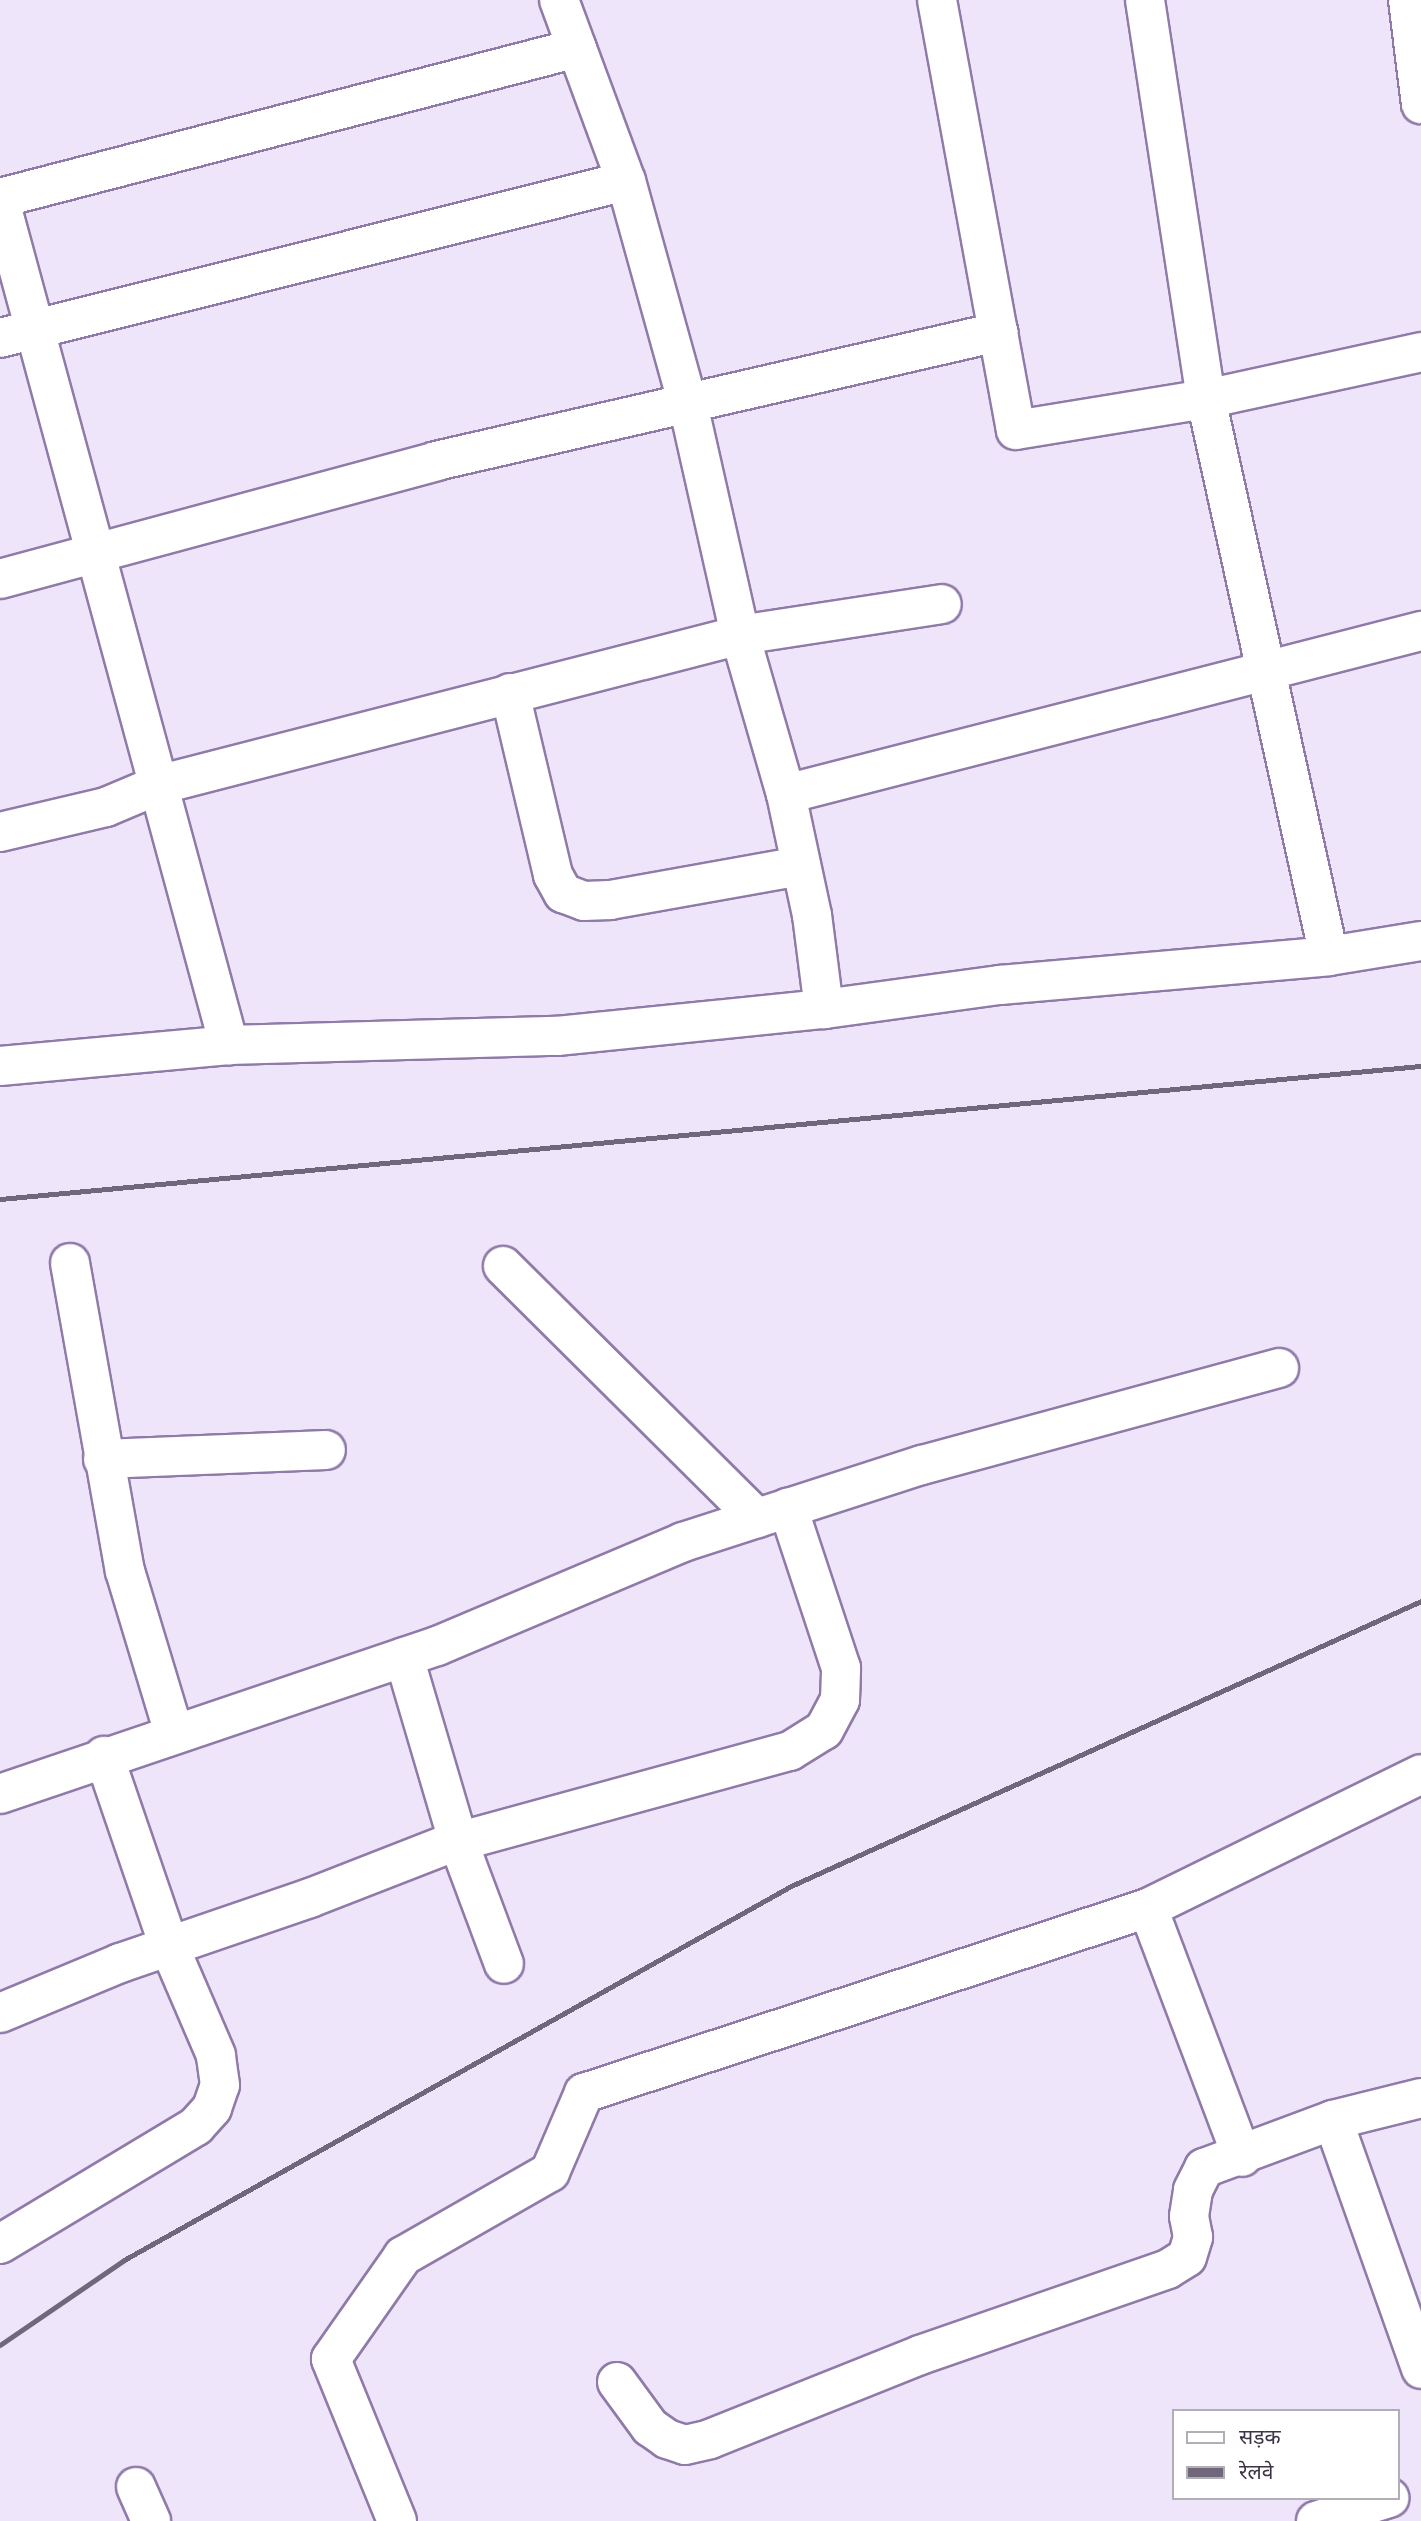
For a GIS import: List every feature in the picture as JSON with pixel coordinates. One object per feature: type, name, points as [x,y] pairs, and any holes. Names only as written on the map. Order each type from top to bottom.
[{"type":"street","points":[[559,0],[626,181],[688,404],[740,635],[786,794],[824,1009]]},
{"type":"street","points":[[937,0],[1016,430],[1206,399],[1421,352]]},
{"type":"street","points":[[1144,0],[1206,399],[1329,956]]},
{"type":"street","points":[[1408,0],[1421,104]]},
{"type":"street","points":[[229,1045],[95,556],[16,334],[0,200],[577,48]]},
{"type":"street","points":[[16,334],[626,181]]},
{"type":"street","points":[[0,579],[95,556],[224,516],[436,461],[688,404],[848,363],[998,332]]},
{"type":"street","points":[[0,832],[106,807],[158,785],[740,635],[942,604]]},
{"type":"street","points":[[786,794],[1421,631]]},
{"type":"street","points":[[510,693],[553,875],[563,892],[584,901],[610,900],[800,866]]},
{"type":"street","points":[[0,1066],[229,1045],[557,1036],[824,1009],[1000,985],[1329,956],[1421,941]]},
{"type":"street","points":[[70,1263],[125,1571],[174,1733]]},
{"type":"street","points":[[0,2013],[169,1946],[458,1841],[790,1751],[824,1730],[840,1700],[841,1668],[773,1513],[503,1266]]},
{"type":"street","points":[[0,1794],[104,1756],[404,1657],[682,1542],[922,1465],[1279,1368]]},
{"type":"street","points":[[103,1459],[326,1450]]},
{"type":"street","points":[[404,1657],[458,1841],[504,1964]]},
{"type":"street","points":[[0,2245],[196,2126],[212,2108],[219,2085],[216,2055],[169,1946],[104,1756]]},
{"type":"street","points":[[397,2521],[331,2358],[403,2256],[550,2172],[584,2094],[1148,1908],[1421,1774]]},
{"type":"street","points":[[1148,1908],[1242,2157]]},
{"type":"street","points":[[617,2382],[650,2427],[667,2439],[685,2445],[710,2439],[920,2354],[1168,2269],[1187,2257],[1193,2237],[1189,2216],[1193,2190],[1204,2168],[1242,2157],[1333,2120],[1421,2098]]},
{"type":"street","points":[[1333,2120],[1421,2369]]},
{"type":"street","points":[[136,2487],[151,2521]]},
{"type":"street","points":[[1400,2495],[1421,2488]]},
{"type":"street","points":[[1316,2521],[1384,2500]]},
{"type":"railway","points":[[0,1199],[1421,1066]]},
{"type":"railway","points":[[0,2345],[124,2260],[791,1886],[1421,1601]]}]
